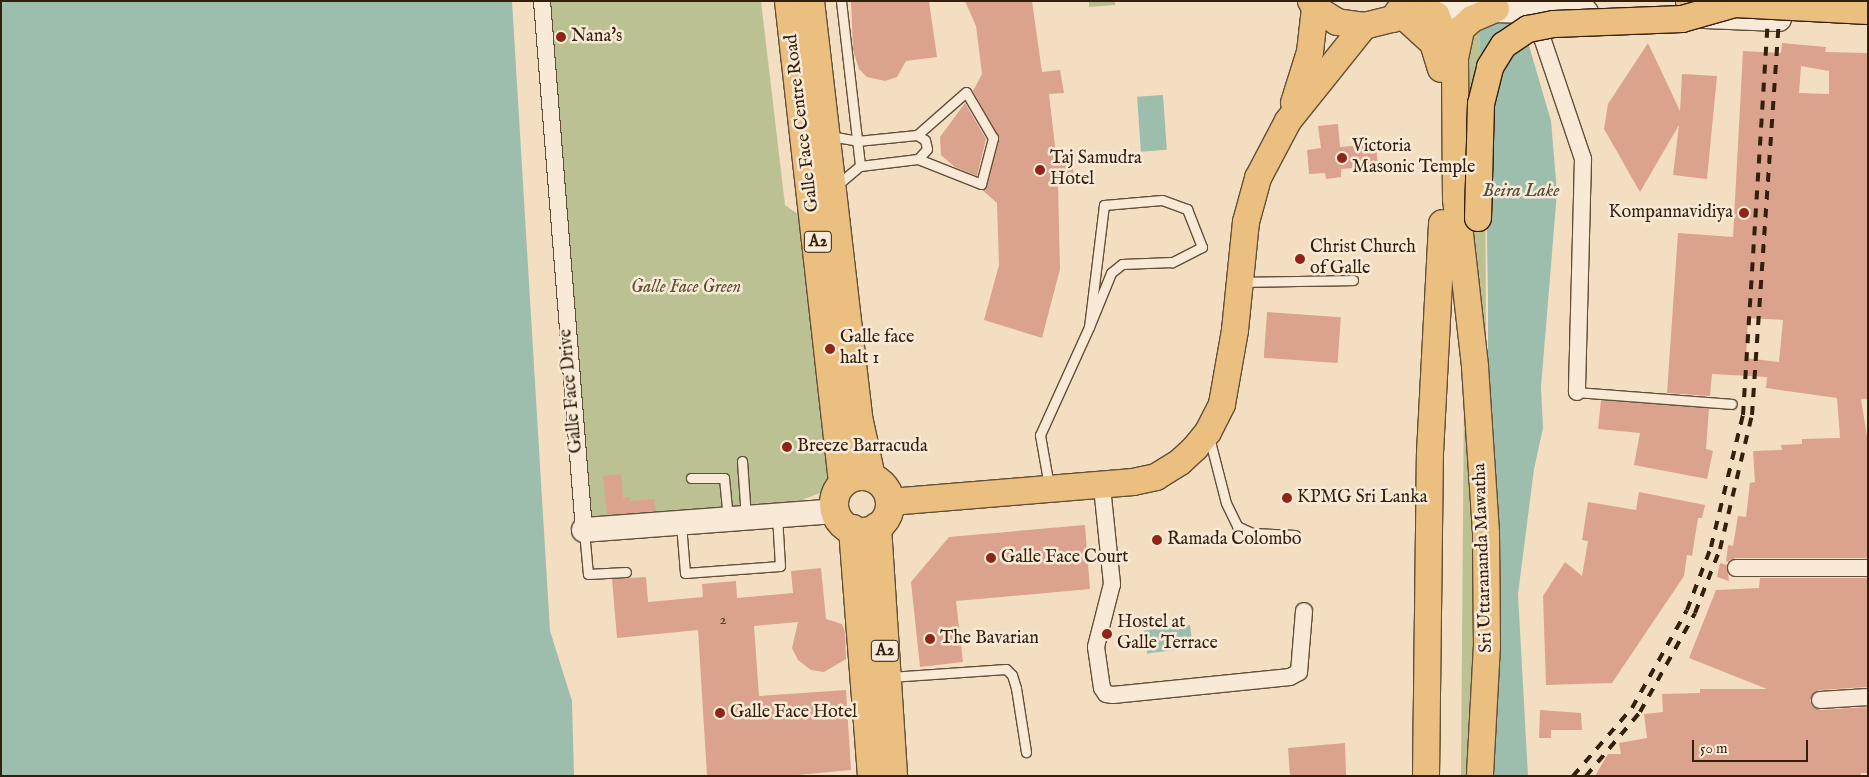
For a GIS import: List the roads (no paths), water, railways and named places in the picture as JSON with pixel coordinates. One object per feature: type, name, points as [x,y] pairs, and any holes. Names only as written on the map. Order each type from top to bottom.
[{"type":"highway","name":"Galle Face Centre Road","points":[[789,1],[843,483]]},
{"type":"highway","name":"Galle Face Centre Road","points":[[810,1],[858,417],[871,477]]},
{"type":"highway","points":[[855,477],[871,477],[884,486],[890,502],[886,517],[855,523],[836,495],[843,483],[855,477]]},
{"type":"highway","name":"A2","points":[[855,523],[887,677],[893,776]]},
{"type":"highway","name":"A2","points":[[855,523],[872,776]]},
{"type":"main road","points":[[1689,1],[1868,11]]},
{"type":"main road","points":[[1472,340],[1481,104],[1490,67],[1504,46],[1528,29],[1554,24],[1682,20],[1735,4]]},
{"type":"main road","points":[[1313,5],[1337,22],[1364,26],[1383,23],[1404,5]]},
{"type":"main road","points":[[1288,121],[1310,52],[1313,5]]},
{"type":"main road","name":"Sri Uttarananda Mawatha","points":[[1404,5],[1436,15],[1455,58],[1456,199],[1475,367],[1486,543],[1487,654],[1480,776]]},
{"type":"main road","name":"Sri Uttarananda Mawatha","points":[[1404,5],[1438,53],[1442,223],[1447,267],[1472,340]]},
{"type":"main road","points":[[1455,58],[1461,18],[1472,19],[1496,9]]},
{"type":"main road","points":[[890,502],[1102,486],[1156,477],[1180,462],[1208,432],[1222,404],[1228,377],[1239,282],[1252,198],[1267,159],[1288,121],[1364,26]]},
{"type":"main road","points":[[1431,766],[1430,453],[1442,223]]},
{"type":"street","name":"Galle Face Drive","points":[[542,1],[567,343],[584,530]]},
{"type":"street","points":[[1425,1],[1461,18]]},
{"type":"street","points":[[1496,9],[1868,24]]},
{"type":"street","points":[[1532,10],[1553,66],[1583,159],[1577,392]]},
{"type":"street","points":[[1102,486],[1112,584],[1096,647],[1102,688],[1106,694],[1114,696],[1290,677],[1299,672],[1304,611]]},
{"type":"street","points":[[584,530],[777,516],[855,523]]},
{"type":"street","points":[[1736,568],[1868,568]]},
{"type":"street","points":[[1820,700],[1868,697]]},
{"type":"lane","points":[[841,1],[860,166]]},
{"type":"lane","points":[[825,134],[857,141],[917,135],[966,92],[993,138],[981,184],[918,158],[860,166],[832,190]]},
{"type":"lane","points":[[917,135],[925,140],[926,149],[918,158]]},
{"type":"lane","points":[[1050,490],[1040,434],[1089,327],[1111,274],[1122,264],[1172,262],[1202,247],[1187,209],[1162,200],[1123,201],[1104,205],[1089,327]]},
{"type":"lane","points":[[1431,766],[1441,350],[1447,267]]},
{"type":"lane","points":[[1239,282],[1353,280]]},
{"type":"lane","points":[[1577,392],[1732,404]]},
{"type":"lane","points":[[1208,432],[1226,503],[1238,526],[1252,533],[1295,535]]},
{"type":"lane","points":[[737,519],[742,460]]},
{"type":"lane","points":[[691,478],[724,478],[737,519]]},
{"type":"lane","points":[[680,523],[685,574],[780,566],[777,516]]},
{"type":"lane","points":[[584,530],[588,574],[626,572]]},
{"type":"lane","points":[[887,677],[1006,669],[1012,675],[1016,688],[1026,752]]},
{"type":"lane","points":[[867,776],[872,776]]},
{"type":"water","points":[[1,1],[512,1],[550,631],[572,701],[574,776],[1,776]]},
{"type":"water","name":"Beira Lake","points":[[1516,1],[1551,121],[1557,192],[1541,387],[1543,428],[1534,469],[1518,594],[1528,776],[1488,776],[1488,297],[1485,117],[1477,7]]},
{"type":"water","points":[[1163,95],[1167,150],[1141,152],[1137,97]]},
{"type":"water","points":[[1190,625],[1193,648],[1147,653],[1144,631]]},
{"type":"railway","points":[[1573,776],[1632,708],[1687,610],[1711,547],[1743,415],[1769,1]]},
{"type":"railway","points":[[1586,776],[1640,712],[1695,613],[1720,549],[1752,415],[1780,1]]},
{"type":"place","name":"Nana's","points":[[561,37]]},
{"type":"place","name":"Victoria Masonic Temple","points":[[1342,158]]},
{"type":"place","name":"Taj Samudra Hotel","points":[[1040,170]]},
{"type":"place","name":"Kompannavidiya","points":[[1744,213]]},
{"type":"place","name":"Christ Church of Galle","points":[[1300,259]]},
{"type":"place","name":"Galle face halt 1","points":[[830,349]]},
{"type":"place","name":"Breeze Barracuda","points":[[787,447]]},
{"type":"place","name":"KPMG Sri Lanka","points":[[1287,498]]},
{"type":"place","name":"Ramada Colombo","points":[[1157,540]]},
{"type":"place","name":"Galle Face Court","points":[[991,558]]},
{"type":"place","name":"Hostel at Galle Terrace","points":[[1107,634]]},
{"type":"place","name":"The Bavarian","points":[[930,639]]},
{"type":"place","name":"Galle Face Hotel","points":[[720,713]]},
{"type":"park label","name":"Galle Face Green","points":[[686,288]]}]
